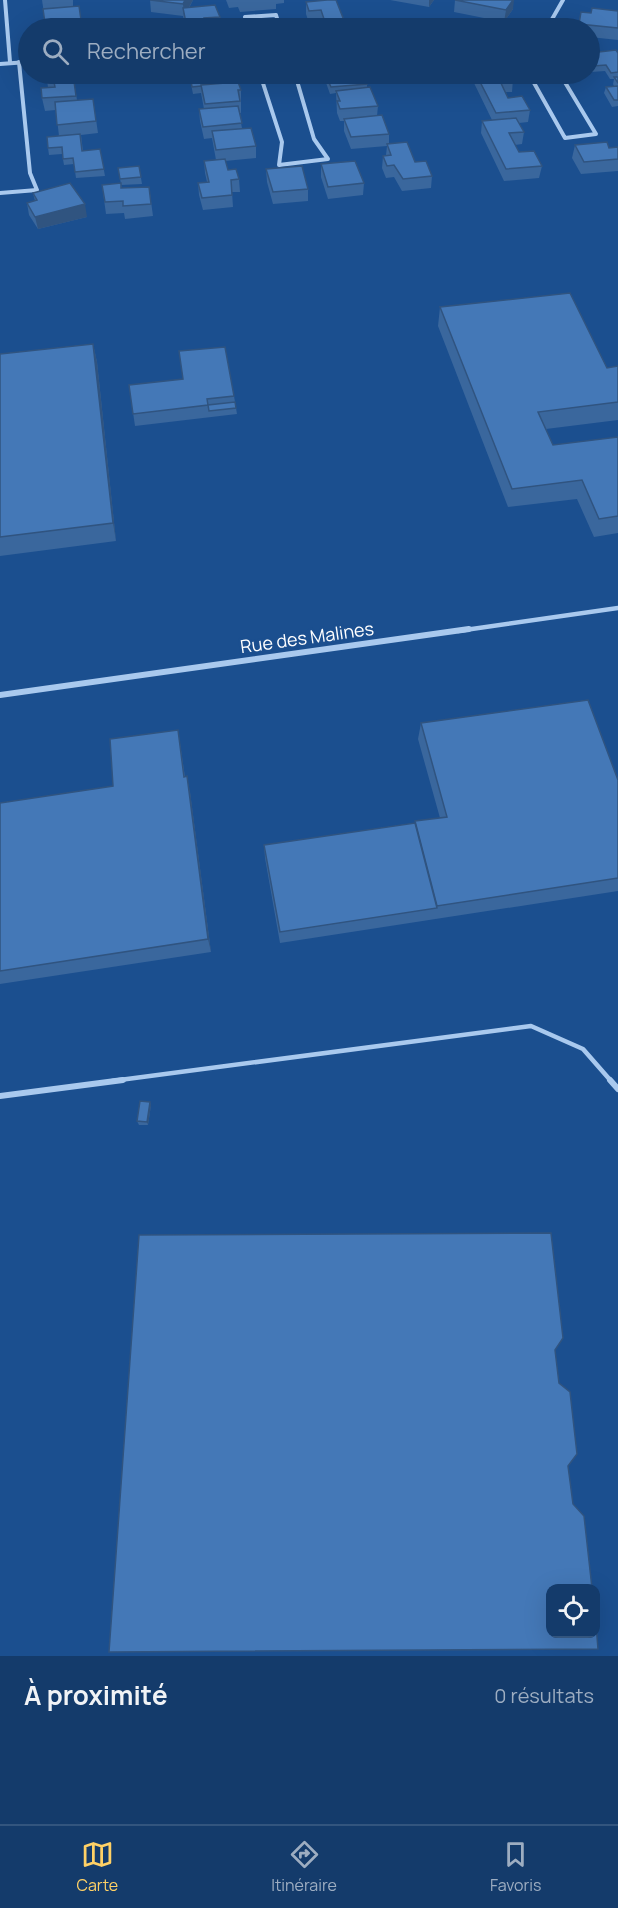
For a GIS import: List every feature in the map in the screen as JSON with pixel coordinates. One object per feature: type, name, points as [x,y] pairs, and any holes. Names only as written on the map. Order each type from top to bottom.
[{"type":"street","points":[[5,0],[10,62]]},
{"type":"street","points":[[553,18],[563,0]]},
{"type":"street","points":[[245,18],[276,15],[277,18]]},
{"type":"street","points":[[0,63],[18,62]]},
{"type":"street","points":[[0,193],[37,189],[30,173],[21,84]]},
{"type":"street","points":[[263,84],[282,142],[279,165],[328,159],[314,139],[297,84]]},
{"type":"street","points":[[535,84],[565,138],[596,134],[566,84]]},
{"type":"street","name":"Rue des Malines","points":[[0,695],[618,608]]},
{"type":"lane","points":[[0,1096],[531,1026],[583,1049],[618,1089]]},
{"type":"building","points":[[150,0],[185,0],[183,4]]},
{"type":"building","points":[[336,0],[343,18],[324,18],[321,10],[309,11],[306,2]]},
{"type":"building","points":[[455,0],[513,0],[506,10]]},
{"type":"building","points":[[215,5],[220,17],[185,18],[183,8]]},
{"type":"building","points":[[79,6],[81,18],[44,18],[43,9]]},
{"type":"building","points":[[592,8],[618,11],[618,28],[600,26],[600,18],[580,18],[581,12],[591,13]]},
{"type":"building","points":[[616,50],[618,72],[611,73],[606,65],[600,65],[600,52]]},
{"type":"building","points":[[54,84],[74,84],[76,96],[42,98],[41,88],[55,87]]},
{"type":"building","points":[[192,84],[220,84],[192,87]]},
{"type":"building","points":[[239,84],[241,90],[238,90],[240,101],[205,104],[201,85]]},
{"type":"building","points":[[330,84],[367,84],[331,87]]},
{"type":"building","points":[[481,84],[501,84],[508,98],[522,96],[530,110],[496,113]]},
{"type":"building","points":[[618,86],[618,100],[614,100],[606,87]]},
{"type":"building","points":[[370,87],[378,106],[340,109],[336,91]]},
{"type":"building","points":[[93,99],[96,121],[57,125],[55,102]]},
{"type":"building","points":[[238,106],[242,123],[203,127],[199,109]]},
{"type":"building","points":[[382,115],[389,134],[351,137],[344,119]]},
{"type":"building","points":[[516,118],[524,132],[509,133],[519,152],[534,151],[542,166],[506,169],[482,121]]},
{"type":"building","points":[[251,128],[256,146],[216,150],[212,131]]},
{"type":"building","points":[[80,134],[82,151],[100,149],[104,169],[75,172],[73,158],[63,159],[62,147],[48,148],[47,137]]},
{"type":"building","points":[[407,142],[415,162],[426,161],[432,176],[403,179],[394,165],[387,166],[383,156],[391,155],[387,144]]},
{"type":"building","points":[[607,142],[609,148],[618,147],[618,159],[584,162],[575,145]]},
{"type":"building","points":[[225,159],[228,170],[236,169],[239,179],[231,180],[232,195],[202,198],[198,183],[209,182],[204,161]]},
{"type":"building","points":[[355,161],[364,183],[328,187],[321,164]]},
{"type":"building","points":[[139,166],[141,177],[120,179],[118,168]]},
{"type":"building","points":[[302,166],[308,189],[273,192],[266,169]]},
{"type":"building","points":[[70,183],[85,204],[35,217],[27,203],[37,200],[33,193]]},
{"type":"building","points":[[121,183],[121,188],[149,187],[151,204],[123,206],[123,201],[105,202],[102,185]]},
{"type":"building","points":[[570,293],[607,368],[618,366],[618,402],[538,412],[553,445],[618,437],[618,516],[599,519],[582,480],[512,489],[440,307]]},
{"type":"building","points":[[93,344],[113,523],[0,537],[0,354]]},
{"type":"building","points":[[225,347],[234,396],[207,399],[208,405],[133,414],[129,385],[183,379],[179,351]]},
{"type":"building","points":[[235,402],[236,408],[209,411],[208,405]]},
{"type":"building","points":[[588,700],[618,780],[618,878],[437,906],[415,821],[447,817],[421,723]]},
{"type":"building","points":[[178,730],[184,777],[187,776],[208,939],[0,971],[0,803],[113,786],[110,739]]},
{"type":"building","points":[[415,823],[437,908],[280,932],[264,845]]},
{"type":"building","points":[[140,1101],[150,1102],[147,1122],[137,1121]]},
{"type":"building","points":[[551,1233],[563,1338],[555,1350],[559,1383],[570,1392],[577,1454],[568,1466],[573,1504],[584,1516],[592,1584],[546,1584],[546,1638],[597,1638],[598,1649],[109,1652],[139,1235]]}]
